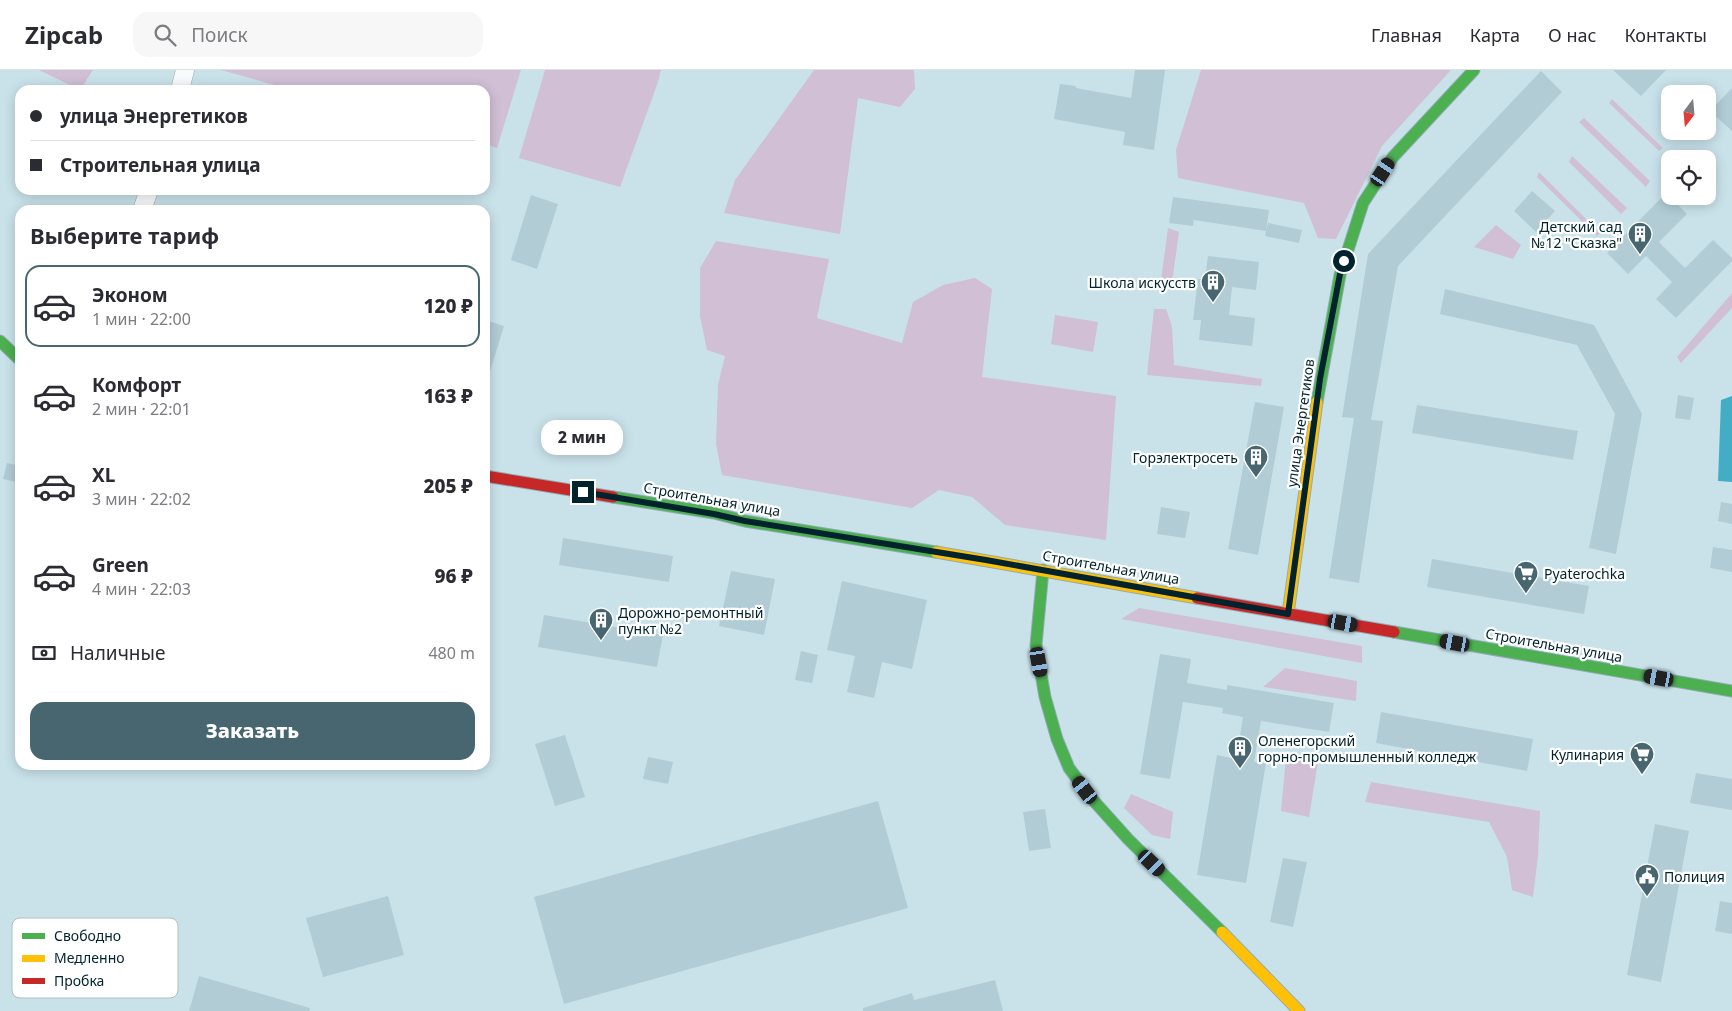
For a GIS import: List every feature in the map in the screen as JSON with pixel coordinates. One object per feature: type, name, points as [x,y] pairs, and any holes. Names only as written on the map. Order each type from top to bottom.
[{"type":"street","points":[[181,85],[185,70]]},
{"type":"street","name":"улица Энергетиков","points":[[1288,614],[1322,369],[1340,274],[1363,203],[1393,157],[1474,70]]},
{"type":"street","points":[[0,341],[15,355]]},
{"type":"street","name":"Строительная улица","points":[[490,477],[1043,570],[1732,691]]},
{"type":"street","points":[[1043,570],[1036,645],[1045,697],[1057,739],[1069,768],[1093,800],[1128,839],[1202,910],[1299,1011]]},
{"type":"shaded area","points":[[39,70],[93,70],[83,85],[70,85]]},
{"type":"shaded area","points":[[221,70],[521,70],[497,148],[490,146],[490,85],[274,85]]},
{"type":"shaded area","points":[[545,70],[661,70],[620,187],[519,158]]},
{"type":"shaded area","points":[[814,70],[914,70],[915,89],[900,107],[858,98],[840,234],[724,213],[735,180]]},
{"type":"shaded area","points":[[1201,70],[1451,70],[1382,146],[1336,239],[1318,238],[1304,203],[1178,178],[1176,150]]},
{"type":"shaded area","points":[[1612,99],[1663,148],[1659,151],[1609,103]]},
{"type":"shaded area","points":[[1584,118],[1650,181],[1646,187],[1579,122]]},
{"type":"shaded area","points":[[1572,156],[1627,208],[1621,214],[1569,162]]},
{"type":"shaded area","points":[[1539,172],[1600,233],[1597,236],[1537,177]]},
{"type":"shaded area","points":[[1496,225],[1521,245],[1513,259],[1474,247]]},
{"type":"shaded area","points":[[1168,228],[1179,232],[1172,282],[1161,280]]},
{"type":"shaded area","points":[[716,241],[829,259],[817,318],[902,343],[913,302],[943,285],[975,278],[992,289],[982,377],[1116,396],[1106,540],[1005,525],[972,497],[939,490],[912,508],[722,475],[716,444],[718,385],[725,356],[707,350],[700,316],[700,268]]},
{"type":"shaded area","points":[[1732,293],[1732,308],[1681,363],[1677,357]]},
{"type":"shaded area","points":[[1154,309],[1166,309],[1172,326],[1174,365],[1262,379],[1261,386],[1147,375]]},
{"type":"shaded area","points":[[1055,315],[1098,322],[1093,352],[1051,344]]},
{"type":"shaded area","points":[[1139,608],[1362,646],[1362,663],[1121,619]]},
{"type":"shaded area","points":[[1285,668],[1357,681],[1356,701],[1263,687]]},
{"type":"shaded area","points":[[1286,757],[1318,762],[1309,817],[1281,811]]},
{"type":"shaded area","points":[[1371,782],[1540,811],[1538,856],[1533,897],[1512,890],[1507,857],[1489,822],[1365,802]]},
{"type":"shaded area","points":[[1131,794],[1173,812],[1170,839],[1152,835],[1124,808]]},
{"type":"water","points":[[1732,396],[1732,482],[1718,481],[1721,400]]},
{"type":"building","points":[[1135,70],[1165,70],[1154,150],[1123,145],[1125,132],[1054,119],[1060,84],[1131,98]]},
{"type":"building","points":[[1613,70],[1666,70],[1641,96]]},
{"type":"building","points":[[1541,71],[1562,92],[1398,266],[1371,420],[1383,421],[1359,583],[1329,578],[1354,418],[1342,417],[1368,254]]},
{"type":"building","points":[[1732,88],[1732,131],[1716,116],[1716,105]]},
{"type":"building","points":[[1532,191],[1555,211],[1536,232],[1514,211]]},
{"type":"building","points":[[531,195],[558,204],[537,269],[511,260]]},
{"type":"building","points":[[1173,197],[1269,210],[1266,231],[1194,220],[1193,226],[1169,223]]},
{"type":"building","name":"Детский сад №12 \"Сказка\"","points":[[1661,198],[1661,205],[1678,205],[1687,214],[1659,242],[1685,268],[1713,240],[1732,258],[1732,261],[1676,318],[1656,299],[1672,282],[1646,256],[1628,274],[1607,253]]},
{"type":"building","points":[[1268,223],[1302,230],[1299,243],[1265,236]]},
{"type":"building","name":"Школа искусств","points":[[1208,256],[1259,262],[1256,290],[1232,287],[1229,315],[1255,318],[1252,346],[1199,340],[1201,320],[1193,320],[1198,279],[1205,279]]},
{"type":"building","points":[[1445,289],[1594,325],[1642,414],[1616,554],[1589,548],[1615,414],[1577,345],[1440,314]]},
{"type":"building","points":[[490,322],[504,326],[490,372]]},
{"type":"building","points":[[1678,395],[1694,398],[1690,420],[1675,418]]},
{"type":"building","name":"Горэлектросеть","points":[[1255,402],[1284,407],[1258,555],[1228,549]]},
{"type":"building","points":[[1417,405],[1578,431],[1573,460],[1412,433]]},
{"type":"building","points":[[7,463],[15,465],[15,482],[3,479]]},
{"type":"building","points":[[1721,502],[1732,504],[1732,524],[1718,521]]},
{"type":"building","points":[[1161,507],[1190,512],[1185,538],[1157,534]]},
{"type":"building","points":[[563,538],[673,556],[669,582],[559,565]]},
{"type":"building","points":[[1713,547],[1732,550],[1732,572],[1710,568]]},
{"type":"building","points":[[1432,559],[1589,586],[1584,614],[1427,587]]},
{"type":"building","points":[[731,571],[775,579],[764,635],[719,626]]},
{"type":"building","points":[[842,581],[927,600],[912,669],[882,662],[874,698],[847,692],[855,656],[827,650]]},
{"type":"building","name":"Дорожно-ремонтный пункт №2","points":[[544,615],[663,635],[657,667],[538,647]]},
{"type":"building","points":[[801,651],[818,655],[812,683],[795,680]]},
{"type":"building","name":"Оленегорский горно-промышленный колледж","points":[[1160,654],[1191,659],[1187,683],[1227,690],[1227,685],[1334,703],[1329,732],[1261,721],[1254,762],[1266,763],[1246,883],[1197,875],[1217,755],[1236,759],[1243,717],[1222,713],[1223,708],[1183,702],[1170,779],[1140,774]]},
{"type":"building","points":[[1381,712],[1533,739],[1527,771],[1376,743]]},
{"type":"building","points":[[565,735],[585,797],[555,806],[535,744]]},
{"type":"building","points":[[648,757],[673,762],[668,784],[643,779]]},
{"type":"building","points":[[1696,773],[1732,779],[1732,810],[1690,803]]},
{"type":"building","points":[[878,801],[908,908],[564,1004],[534,897]]},
{"type":"building","points":[[1045,809],[1051,848],[1029,851],[1023,812]]},
{"type":"building","points":[[1655,824],[1689,831],[1661,982],[1627,975]]},
{"type":"building","points":[[1283,858],[1307,862],[1293,927],[1270,922]]},
{"type":"building","points":[[388,896],[404,955],[323,977],[306,918]]},
{"type":"building","points":[[1720,901],[1732,903],[1732,934],[1715,931]]},
{"type":"building","points":[[199,976],[310,1008],[309,1011],[189,1011]]},
{"type":"building","points":[[995,980],[1003,1011],[863,1011],[863,1008],[912,993],[914,1000]]},
{"type":"traffic: fast","points":[[1317,402],[1340,275],[1363,203],[1393,157],[1474,70]]},
{"type":"traffic: fast","points":[[0,341],[15,355]]},
{"type":"traffic: fast","points":[[613,497],[714,513],[745,521],[936,552]]},
{"type":"traffic: fast","points":[[1043,570],[1036,645],[1045,697],[1057,739],[1069,768],[1093,800],[1128,839],[1222,932]]},
{"type":"traffic: fast","points":[[1394,632],[1732,691]]},
{"type":"traffic: slow","points":[[1288,614],[1317,402]]},
{"type":"traffic: slow","points":[[936,552],[1197,598]]},
{"type":"traffic: slow","points":[[1222,932],[1299,1011]]},
{"type":"traffic: jam","points":[[490,477],[613,497]]},
{"type":"traffic: jam","points":[[1197,598],[1394,632]]},
{"type":"place","name":"Детский сад №12 \"Сказка\"","points":[[1640,255]]},
{"type":"place","name":"Школа искусств","points":[[1213,303]]},
{"type":"place","name":"Горэлектросеть","points":[[1256,478]]},
{"type":"place","name":"Pyaterochka","points":[[1526,594]]},
{"type":"place","name":"Дорожно-ремонтный пункт №2","points":[[601,641]]},
{"type":"place","name":"Оленегорский горно-промышленный колледж","points":[[1240,769]]},
{"type":"place","name":"Кулинария","points":[[1642,775]]},
{"type":"place","name":"Полиция","points":[[1647,897]]},
{"type":"route","points":[[583,492],[745,521],[986,560],[1288,614],[1320,379],[1344,261]]}]
